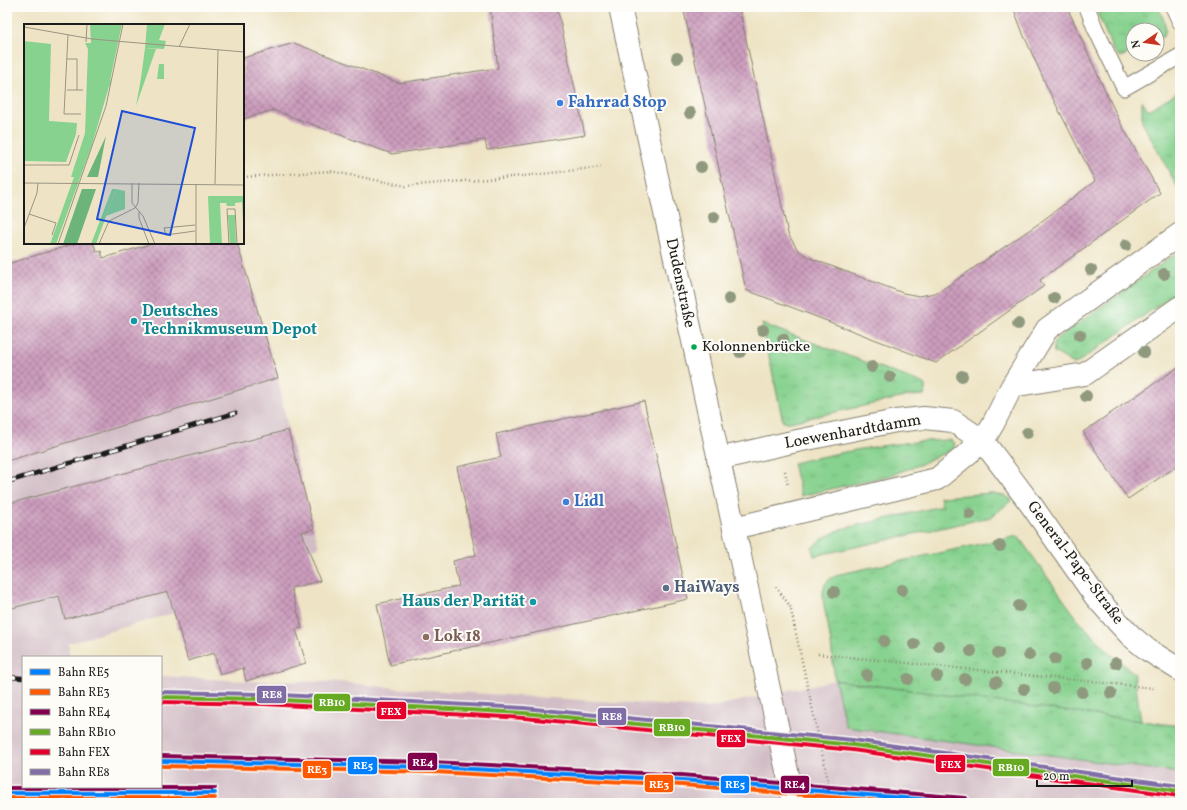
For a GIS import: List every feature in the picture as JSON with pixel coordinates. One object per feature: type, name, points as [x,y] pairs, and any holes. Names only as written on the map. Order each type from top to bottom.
[{"type":"street","name":"Dudenstraße","points":[[620,7],[794,803]]},
{"type":"street","points":[[734,528],[937,479],[983,441],[1012,386],[1047,329],[1180,234]]},
{"type":"street","points":[[1012,386],[1085,374],[1180,307]]},
{"type":"street","name":"Loewenhardtdamm","points":[[718,459],[896,421],[924,418],[953,421],[983,441]]},
{"type":"street","name":"General-Pape-Straße","points":[[983,441],[1108,611],[1131,636],[1148,650],[1180,670]]},
{"type":"lane","points":[[1087,7],[1095,28],[1124,88],[1180,56]]},
{"type":"lane","points":[[1173,7],[1180,22]]},
{"type":"path","points":[[244,176],[330,171],[406,186],[534,175],[601,167]]},
{"type":"path","points":[[784,466],[790,491]]},
{"type":"path","points":[[790,606],[833,803]]},
{"type":"path","points":[[818,654],[1157,688]]},
{"type":"shaded area","points":[[278,378],[288,430],[319,547],[310,550],[317,572],[69,643],[69,656],[22,656],[22,788],[162,788],[162,676],[246,681],[340,682],[394,688],[707,708],[835,680],[1180,726],[1180,803],[7,803],[7,461]]},
{"type":"green space","points":[[1095,7],[1158,7],[1164,22],[1125,22],[1125,55],[1120,57],[1113,50]]},
{"type":"green space","points":[[1180,91],[1180,187],[1178,188],[1142,122],[1142,100],[1148,110]]},
{"type":"green space","points":[[1180,251],[1180,290],[1077,363],[1074,364],[1054,352],[1053,345],[1055,340]]},
{"type":"green space","points":[[762,324],[925,384],[925,395],[909,396],[790,422],[783,422]]},
{"type":"green space","points":[[951,440],[955,444],[953,449],[919,465],[891,475],[801,496],[793,463],[871,447],[911,442]]},
{"type":"green space","points":[[991,493],[1004,495],[1012,500],[991,517],[814,556],[812,548],[821,539],[841,529],[942,506],[940,497]]},
{"type":"green space","points":[[1018,536],[1079,621],[1112,655],[1134,673],[1141,721],[835,680],[830,637],[823,597],[826,582],[840,574]]},
{"type":"green space","points":[[835,680],[1180,726],[1180,773],[846,727]]},
{"type":"building","points":[[490,7],[557,7],[585,135],[487,150],[485,140],[392,154],[273,110],[244,119],[244,58],[294,43],[399,83],[498,68]]},
{"type":"building","points":[[683,7],[739,7],[788,234],[798,250],[815,260],[903,293],[919,296],[935,293],[1038,224],[1095,181],[1049,91],[1024,36],[1013,7],[1067,7],[1121,124],[1160,193],[1040,280],[1044,286],[936,363],[746,290]]},
{"type":"building","name":"Deutsches Technikmuseum Depot","points":[[74,244],[93,244],[97,252],[101,251],[103,258],[151,244],[237,244],[278,378],[7,461],[7,264]]},
{"type":"building","points":[[1180,366],[1180,464],[1128,499],[1083,432]]},
{"type":"building","points":[[644,401],[688,599],[390,665],[377,604],[459,586],[453,561],[476,555],[457,467],[501,457],[496,434]]},
{"type":"building","name":"Deutsches Technikmuseum Depot","points":[[288,430],[314,529],[302,532],[320,581],[291,588],[302,628],[296,629],[306,663],[246,681],[243,668],[220,675],[214,653],[188,661],[168,592],[65,619],[59,596],[12,608],[7,589],[7,504]]},
{"type":"railway","points":[[7,482],[235,413]]},
{"type":"railway","points":[[7,677],[22,678]]},
{"type":"railway","points":[[162,694],[243,698]]},
{"type":"rail line","name":"RE8","points":[[162,692],[264,694],[524,708],[853,740],[1180,786]]},
{"type":"rail line","name":"RB10","points":[[162,697],[264,699],[524,713],[853,745],[1180,791]]},
{"type":"rail line","name":"FEX","points":[[162,702],[264,704],[524,718],[852,750],[1179,796]]},
{"type":"rail line","name":"RE4","points":[[162,756],[432,762],[682,775],[966,798]]},
{"type":"rail line","name":"RE5","points":[[162,761],[432,767],[682,780],[966,803]]},
{"type":"rail line","name":"RE3","points":[[162,766],[432,772],[682,785],[904,803]]},
{"type":"rail line","name":"RE4","points":[[7,788],[215,788]]},
{"type":"rail line","name":"RE5","points":[[7,793],[215,793]]},
{"type":"rail line","name":"RE3","points":[[7,798],[215,798]]},
{"type":"place","name":"Fahrrad Stop","points":[[560,103]]},
{"type":"place","name":"Deutsches Technikmuseum Depot","points":[[134,321]]},
{"type":"place","name":"Kolonnenbrücke","points":[[694,347]]},
{"type":"place","name":"Lidl","points":[[566,502]]},
{"type":"place","name":"HaiWays","points":[[666,588]]},
{"type":"place","name":"Haus der Parität","points":[[533,602]]},
{"type":"place","name":"Lok 18","points":[[426,637]]}]
